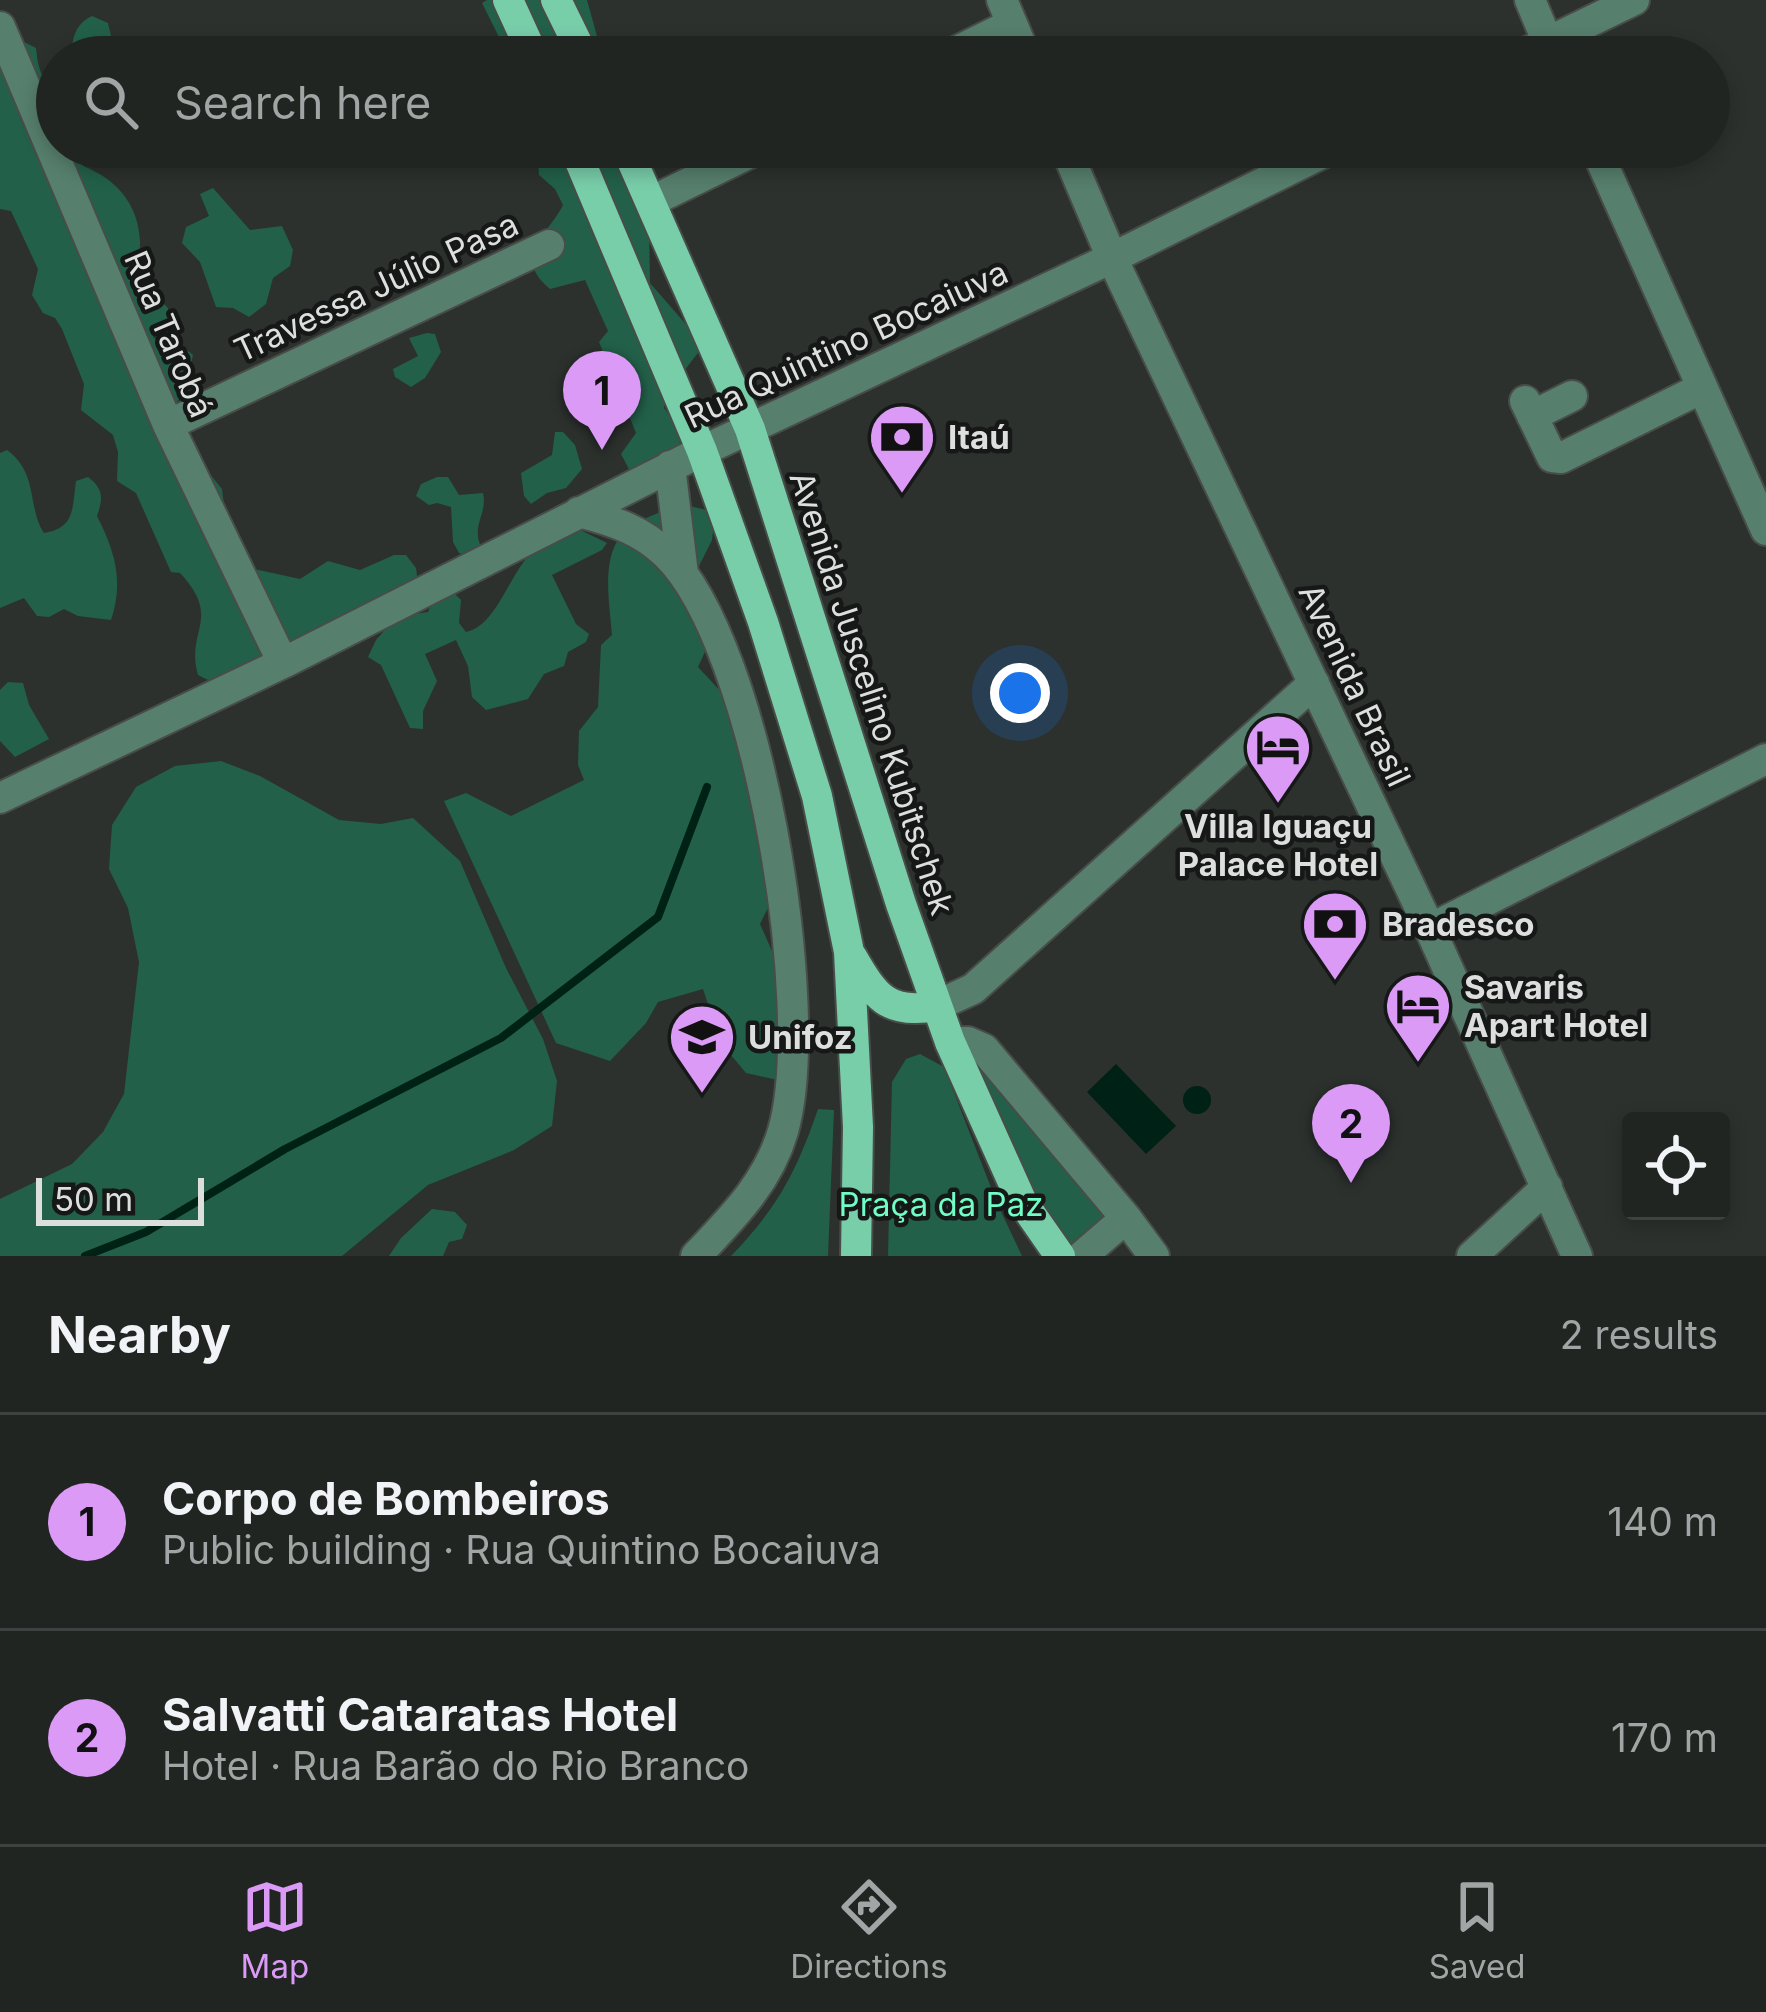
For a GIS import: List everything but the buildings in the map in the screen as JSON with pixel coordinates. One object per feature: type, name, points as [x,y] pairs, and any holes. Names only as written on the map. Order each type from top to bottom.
[{"type":"main road","points":[[508,0],[524,36]]},
{"type":"main road","points":[[556,0],[574,36]]},
{"type":"main road","points":[[583,168],[702,451],[818,796],[849,952],[858,1127],[856,1256]]},
{"type":"main road","name":"Avenida Juscelino Kubitschek","points":[[636,168],[750,429],[950,1042],[1021,1200],[1060,1256]]},
{"type":"main road","points":[[849,952],[870,988],[890,1005],[911,1010],[936,1006]]},
{"type":"street","points":[[1530,0],[1545,36]]},
{"type":"street","points":[[1574,36],[1634,0]]},
{"type":"street","points":[[974,36],[1007,12]]},
{"type":"street","name":"Rua Tarobá","points":[[0,27],[36,112]]},
{"type":"street","name":"Rua Tarobá","points":[[60,168],[168,425],[284,663]]},
{"type":"street","points":[[652,201],[719,168]]},
{"type":"street","name":"Avenida Brasil","points":[[1073,168],[1430,929],[1577,1256]]},
{"type":"street","name":"Rua Quintino Bocaiuva","points":[[0,798],[284,663],[670,466],[1294,168]]},
{"type":"street","points":[[1604,168],[1766,530]]},
{"type":"street","name":"Travessa Júlio Pasa","points":[[168,425],[549,245]]},
{"type":"street","points":[[1572,396],[1528,408],[1552,457],[1561,458],[1702,388]]},
{"type":"street","points":[[670,466],[683,574]]},
{"type":"street","points":[[579,512],[626,524],[666,553],[683,574],[736,685],[762,783],[781,885],[795,1053],[784,1130],[751,1198],[696,1256]]},
{"type":"street","points":[[936,1006],[973,989],[1314,683]]},
{"type":"street","points":[[1430,929],[1766,759]]},
{"type":"street","points":[[950,1042],[984,1048],[1154,1256]]},
{"type":"street","points":[[1472,1256],[1547,1187]]},
{"type":"street","points":[[1082,1256],[1126,1218]]},
{"type":"green space","points":[[587,0],[597,36],[498,36],[482,3]]},
{"type":"green space","points":[[92,16],[108,23],[111,36],[74,36]]},
{"type":"green space","points":[[12,36],[36,48],[36,168],[87,168],[115,185],[130,204],[140,246],[129,279],[168,308],[168,321],[158,326],[153,337],[164,345],[180,344],[193,355],[184,391],[174,407],[196,457],[222,489],[227,528],[254,569],[300,579],[328,561],[360,570],[394,555],[406,555],[416,568],[418,583],[212,682],[198,675],[199,602],[180,573],[171,572],[136,493],[117,481],[113,435],[81,410],[84,384],[62,329],[55,318],[43,313],[32,295],[38,269],[11,211],[0,209],[0,40]]},
{"type":"green space","points":[[538,168],[626,168],[628,189],[649,226],[650,283],[704,345],[667,393],[664,408],[681,432],[678,457],[630,471],[621,454],[636,433],[599,342],[608,331],[585,280],[550,289],[533,266],[536,246],[563,205],[555,189],[539,175]]},
{"type":"green space","points":[[213,188],[250,230],[282,226],[293,250],[290,266],[273,278],[266,304],[249,317],[233,308],[216,307],[200,262],[182,243],[186,227],[209,216],[200,194]]},
{"type":"green space","points":[[435,334],[441,352],[425,378],[411,387],[395,377],[393,369],[418,356],[409,338]]},
{"type":"green space","points":[[555,432],[563,432],[575,445],[582,469],[566,488],[531,504],[524,496],[521,473],[552,455]]},
{"type":"green space","points":[[7,450],[24,469],[44,533],[67,521],[76,481],[88,477],[97,486],[101,499],[97,516],[113,554],[117,580],[111,620],[78,616],[64,609],[49,617],[37,616],[24,598],[0,608],[0,453]]},
{"type":"green space","points":[[448,477],[459,495],[483,493],[478,534],[482,549],[468,556],[459,553],[453,542],[451,507],[429,505],[416,496],[421,484]]},
{"type":"green space","points":[[681,504],[715,512],[712,540],[698,568],[709,643],[698,667],[724,695],[778,887],[760,924],[787,985],[787,1082],[746,1073],[721,1043],[703,989],[658,1002],[646,1023],[610,1061],[556,1043],[444,801],[466,793],[511,816],[584,780],[578,765],[579,731],[598,707],[601,645],[612,635],[608,584],[614,547],[632,526]]},
{"type":"green space","points":[[572,526],[607,543],[552,575],[576,624],[589,634],[586,642],[568,652],[564,666],[544,674],[528,699],[486,710],[472,697],[468,666],[456,640],[425,654],[437,681],[423,711],[423,729],[410,728],[381,665],[368,657],[376,640],[396,617],[428,612],[435,596],[448,587],[461,600],[459,623],[466,632],[477,628],[531,553]]},
{"type":"green space","points":[[8,682],[23,683],[29,705],[49,739],[15,757],[0,741],[0,690]]},
{"type":"green space","points":[[221,761],[260,776],[339,820],[381,824],[413,818],[460,861],[543,1039],[557,1081],[552,1126],[514,1150],[428,1185],[342,1256],[0,1256],[0,1199],[72,1164],[103,1132],[124,1094],[139,962],[128,908],[109,869],[112,825],[136,787],[175,766]]},
{"type":"green space","name":"Praça da Paz","points":[[920,1054],[944,1067],[1022,1256],[888,1256],[892,1082],[906,1059]]},
{"type":"green space","points":[[978,1064],[1111,1219],[1069,1253],[1027,1194],[974,1066]]},
{"type":"green space","points":[[818,1109],[834,1110],[828,1256],[731,1256],[784,1188]]},
{"type":"green space","points":[[432,1209],[455,1212],[467,1225],[462,1239],[449,1242],[443,1256],[389,1256],[401,1238]]},
{"type":"shaded area","points":[[1116,1064],[1176,1126],[1146,1154],[1087,1092]]},
{"type":"shaded area","points":[[1197,1086],[1207,1090],[1211,1100],[1207,1110],[1197,1114],[1187,1110],[1183,1100],[1187,1090]]},
{"type":"waterway","points":[[85,1256],[146,1232],[285,1149],[501,1038],[658,917],[707,787]]},
{"type":"place","name":"Corpo de Bombeiros","points":[[602,450]]},
{"type":"place","name":"Itaú","points":[[902,496]]},
{"type":"place","name":"Villa Iguaçu Palace Hotel","points":[[1278,806]]},
{"type":"place","name":"Bradesco","points":[[1335,983]]},
{"type":"place","name":"Savaris Apart Hotel","points":[[1418,1065]]},
{"type":"place","name":"Unifoz","points":[[702,1096]]},
{"type":"place","name":"Salvatti Cataratas Hotel","points":[[1351,1183]]}]
